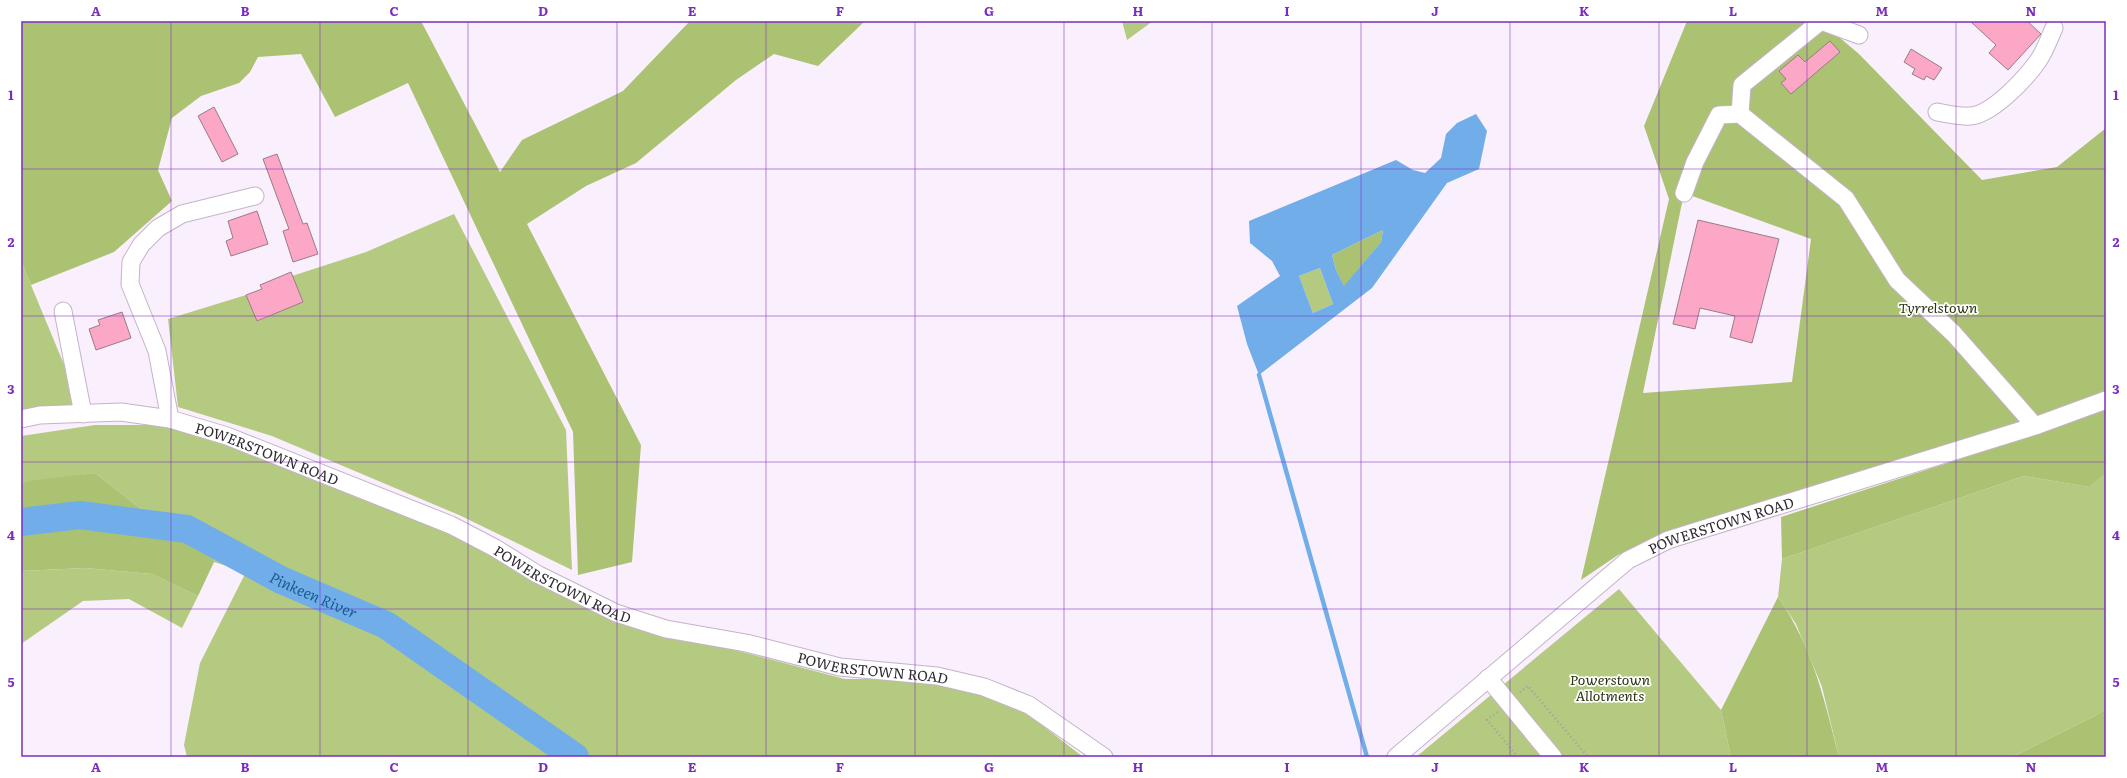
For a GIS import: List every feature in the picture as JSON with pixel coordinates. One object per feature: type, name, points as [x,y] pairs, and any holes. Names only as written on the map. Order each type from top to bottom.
[{"type":"street","points":[[1684,193],[1695,162],[1719,115],[1742,85],[1821,21],[1859,35]]},
{"type":"street","points":[[1937,112],[1958,116],[1972,116],[1994,105],[2008,94],[2039,60],[2054,28]]},
{"type":"street","points":[[1740,114],[1742,85]]},
{"type":"street","points":[[1719,115],[1740,114],[1846,199],[1897,280],[1954,334],[2035,426]]},
{"type":"street","points":[[170,419],[157,351],[130,284],[131,262],[141,245],[158,228],[182,214],[255,196]]},
{"type":"street","points":[[63,312],[84,414]]},
{"type":"street","name":"POWERSTOWN ROAD","points":[[1396,757],[1628,560],[1668,540],[2035,426],[2106,400]]},
{"type":"street","name":"POWERSTOWN ROAD","points":[[21,419],[40,415],[121,412],[170,419],[227,436],[450,525],[495,548],[537,574],[616,613],[666,629],[746,643],[840,667],[937,676],[984,687],[1028,705],[1104,757]]},
{"type":"street","points":[[1488,678],[1553,757]]},
{"type":"path","points":[[1518,757],[1487,720],[1528,686],[1588,757]]},
{"type":"green space","points":[[21,21],[421,21],[500,172],[522,140],[623,91],[690,21],[865,21],[818,66],[774,54],[736,80],[636,163],[586,186],[527,224],[641,445],[632,562],[578,575],[573,432],[408,83],[335,117],[301,54],[258,57],[250,72],[239,83],[201,96],[172,118],[158,170],[172,201],[114,252],[31,285],[21,261]]},
{"type":"green space","points":[[1122,21],[1153,21],[1127,40]]},
{"type":"green space","name":"Tyrrelstown","points":[[1687,21],[1820,21],[1859,54],[1982,180],[2057,167],[2106,128],[2106,393],[1774,504],[1683,527],[1618,555],[1581,580],[1669,199],[1644,126]],"holes":[[[1684,193],[1811,239],[1792,382],[1643,393]]]},
{"type":"green space","points":[[454,214],[566,430],[572,570],[459,515],[272,436],[178,407],[168,319],[246,295],[258,321],[303,302],[292,276],[366,252]]},
{"type":"green space","points":[[1383,230],[1381,242],[1344,287],[1336,270],[1332,255]]},
{"type":"green space","points":[[21,261],[75,391],[77,408],[21,415]]},
{"type":"green space","points":[[1320,268],[1333,304],[1313,313],[1299,276]]},
{"type":"green space","points":[[2106,409],[2106,474],[2089,487],[2024,476],[1782,559],[1781,517],[2034,435]]},
{"type":"green space","points":[[95,425],[171,425],[221,440],[451,534],[613,618],[845,679],[937,679],[989,694],[1028,714],[1083,757],[187,757],[184,745],[200,663],[246,572],[214,562],[209,536],[140,508],[95,473],[21,484],[21,436]]},
{"type":"green space","points":[[95,473],[140,508],[209,536],[214,562],[198,596],[152,574],[85,568],[21,571],[21,484],[29,481]]},
{"type":"green space","points":[[2106,474],[2106,709],[2093,717],[2012,757],[1839,757],[1822,687],[1796,624],[1778,597],[1782,559],[2024,476],[2089,487]]},
{"type":"green space","points":[[85,568],[152,574],[198,596],[182,628],[129,599],[83,601],[21,644],[21,571]]},
{"type":"green space","name":"Powerstown Allotments","points":[[1619,589],[1721,710],[1731,757],[1416,757]]},
{"type":"green space","points":[[1778,597],[1790,616],[1809,654],[1828,714],[1839,757],[1731,757],[1721,710]]},
{"type":"green space","points":[[2106,709],[2106,757],[2012,757],[2093,717]]},
{"type":"water","points":[[1476,114],[1487,131],[1479,169],[1447,183],[1372,288],[1259,375],[1247,344],[1237,306],[1280,276],[1272,261],[1250,243],[1249,221],[1396,160],[1413,170],[1425,173],[1441,158],[1446,134],[1457,123]],"holes":[[[1383,230],[1381,242],[1344,286],[1336,270],[1332,255]],[[1320,268],[1333,304],[1313,313],[1299,276]]]},
{"type":"building","points":[[1970,21],[2027,21],[2041,34],[2008,70],[1989,53],[1996,45]]},
{"type":"building","points":[[1830,41],[1840,52],[1791,94],[1781,83],[1786,79],[1779,71],[1798,55],[1805,62]]},
{"type":"building","points":[[1911,49],[1942,68],[1934,80],[1926,76],[1924,80],[1912,74],[1915,69],[1904,62]]},
{"type":"building","points":[[214,107],[238,154],[222,162],[198,116]]},
{"type":"building","points":[[277,154],[303,224],[307,223],[318,254],[293,262],[283,231],[289,229],[263,159]]},
{"type":"building","points":[[257,211],[268,244],[231,256],[226,241],[233,238],[228,221]]},
{"type":"building","points":[[1698,220],[1779,239],[1752,343],[1730,337],[1735,316],[1700,308],[1695,329],[1673,324]]},
{"type":"building","points":[[291,272],[303,302],[257,321],[246,295],[262,289],[260,285]]},
{"type":"building","points":[[122,312],[131,338],[96,350],[89,329],[100,325],[98,320]]},
{"type":"waterway","points":[[1259,375],[1367,757]]},
{"type":"waterway","name":"Pinkeen River","points":[[21,522],[80,515],[187,529],[281,580],[386,625],[575,757]]}]
